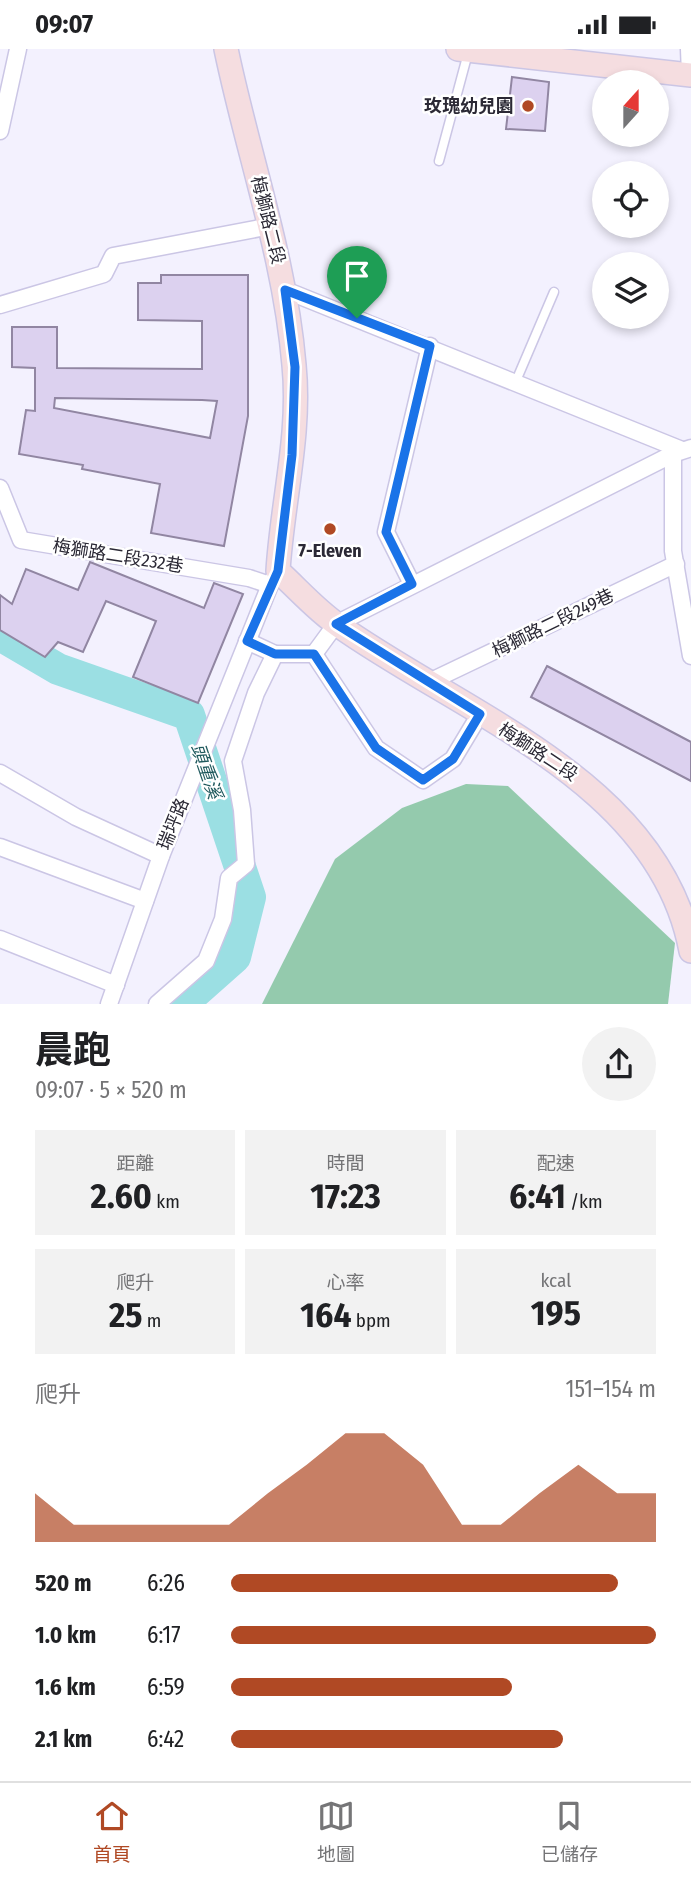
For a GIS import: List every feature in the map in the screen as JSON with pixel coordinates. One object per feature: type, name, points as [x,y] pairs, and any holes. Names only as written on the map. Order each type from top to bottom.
[{"type":"street","points":[[0,131],[18,49]]},
{"type":"street","name":"梅獅路二段","points":[[226,49],[285,290],[295,367],[292,455],[274,578],[336,624],[590,786],[654,857],[686,926],[691,951]]},
{"type":"street","points":[[463,50],[690,75],[689,49]]},
{"type":"street","points":[[0,305],[104,274],[113,257],[271,226]]},
{"type":"street","points":[[285,290],[430,346],[682,451]]},
{"type":"street","points":[[412,584],[386,532],[430,346]]},
{"type":"street","points":[[314,654],[336,624],[682,451]]},
{"type":"street","points":[[682,451],[674,519],[676,564],[688,622],[691,656]]},
{"type":"street","name":"梅獅路二段232巷","points":[[0,488],[22,540],[249,578],[274,578]]},
{"type":"street","points":[[674,519],[691,519]]},
{"type":"street","name":"梅獅路二段249巷","points":[[429,683],[676,564]]},
{"type":"street","name":"瑞坪路","points":[[109,1004],[161,856],[274,578]]},
{"type":"street","points":[[247,641],[275,654],[314,654]]},
{"type":"street","points":[[157,1004],[205,961],[223,919],[229,878],[246,864],[242,810],[233,761],[256,693],[275,654]]},
{"type":"street","points":[[314,654],[376,748],[423,780],[453,759],[480,714]]},
{"type":"street","points":[[0,773],[76,817],[161,856]]},
{"type":"street","points":[[0,847],[145,901]]},
{"type":"street","points":[[0,939],[116,985]]},
{"type":"lane","points":[[439,161],[463,50]]},
{"type":"lane","points":[[516,381],[554,292]]},
{"type":"green space","points":[[466,784],[508,786],[675,943],[668,1004],[262,1004],[335,859],[402,808]]},
{"type":"building","name":"玫瑰幼兒園","points":[[512,77],[549,82],[545,131],[506,129]]},
{"type":"building","points":[[161,275],[248,275],[248,416],[224,546],[151,533],[160,484],[82,469],[83,465],[19,454],[26,410],[35,411],[35,368],[12,367],[12,327],[57,327],[57,368],[202,369],[202,321],[138,320],[138,283],[161,283]],"holes":[[[55,398],[217,401],[210,438],[54,408]]]},
{"type":"building","points":[[90,562],[204,608],[214,583],[243,594],[198,703],[133,677],[156,621],[106,601],[83,652],[58,642],[45,657],[0,630],[0,595],[12,604],[26,569],[78,590]]},
{"type":"building","points":[[547,666],[691,742],[691,781],[531,697]]},
{"type":"waterway","name":"頭重溪","points":[[0,635],[58,669],[189,715],[250,897],[235,957],[182,1004]]},
{"type":"place","name":"玫瑰幼兒園","points":[[528,106]]},
{"type":"place","name":"7-Eleven","points":[[330,529]]},
{"type":"route","points":[[285,290],[357,318],[430,346],[386,532],[412,584],[336,624],[480,714],[453,759],[423,780],[376,748],[314,654],[275,654],[247,641],[278,571],[292,455],[295,367],[285,290]]}]
